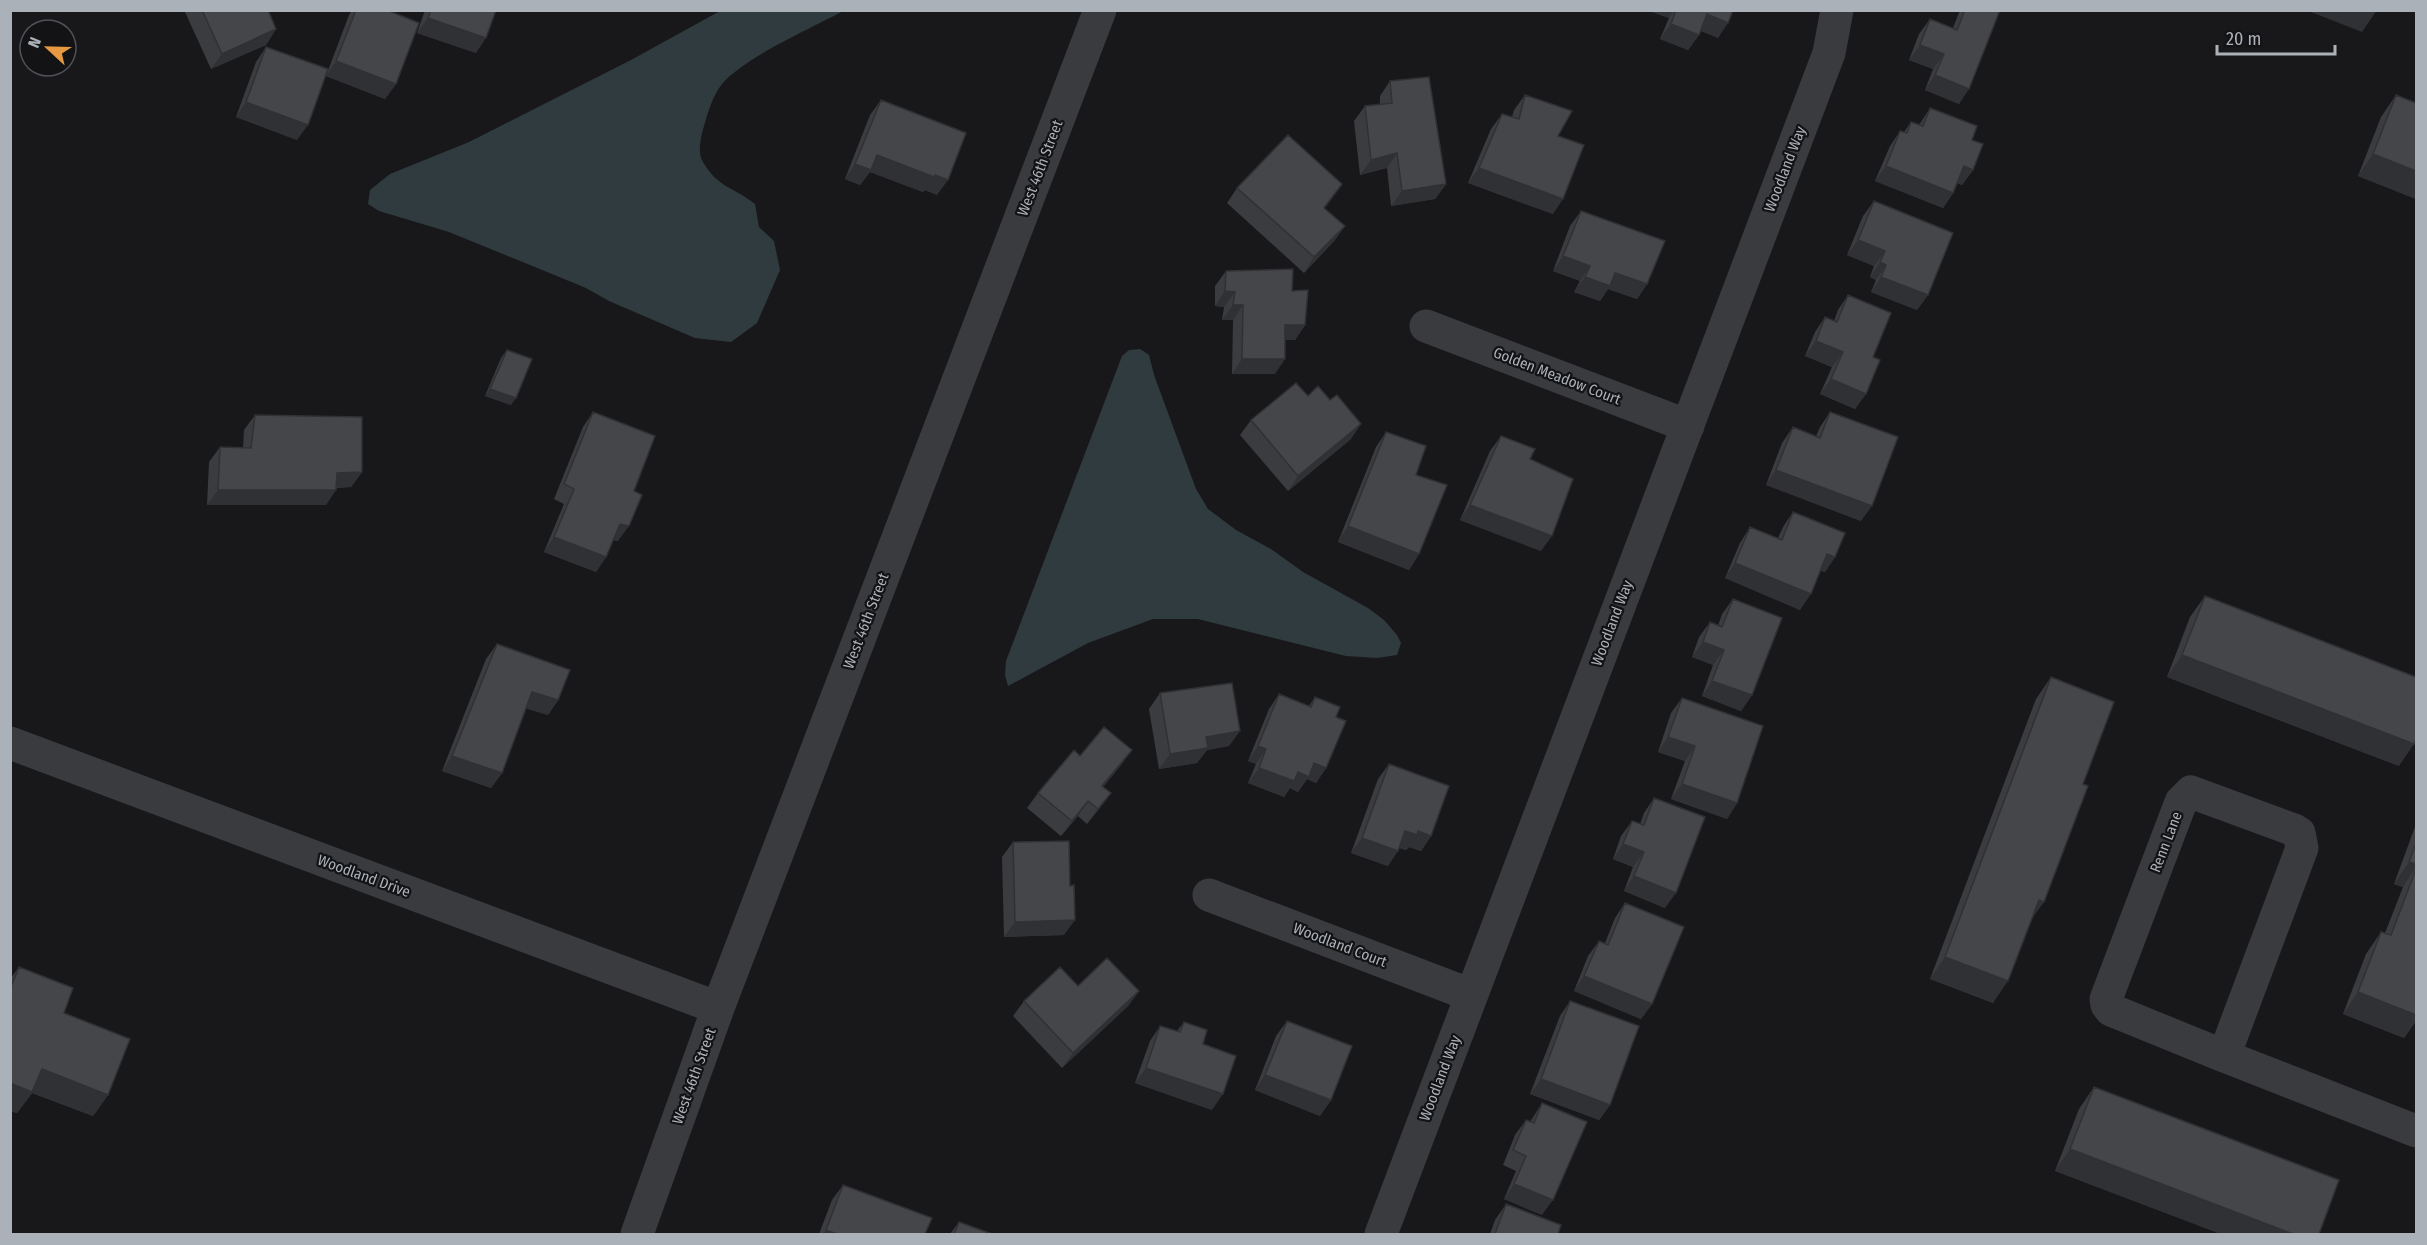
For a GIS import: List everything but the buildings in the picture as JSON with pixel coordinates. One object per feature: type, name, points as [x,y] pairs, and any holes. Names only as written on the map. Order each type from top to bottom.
[{"type":"street","name":"West 46th Street","points":[[637,1234],[718,1008],[1100,10]]},
{"type":"street","name":"Woodland Way","points":[[1381,1234],[1830,53],[1837,10]]},
{"type":"street","name":"Golden Meadow Court","points":[[1425,326],[1688,426]]},
{"type":"street","name":"Woodland Drive","points":[[10,743],[718,1008]]},
{"type":"street","name":"Renn Lane","points":[[2224,1056],[2302,848],[2302,841],[2299,833],[2294,830],[2191,792],[2181,802],[2106,999],[2107,1005],[2111,1010],[2224,1056],[2416,1131]]},
{"type":"street","name":"Woodland Court","points":[[1209,895],[1471,995]]},
{"type":"shaded area","points":[[720,11],[843,11],[779,44],[732,74],[716,93],[709,109],[701,139],[701,158],[714,177],[755,204],[759,227],[774,241],[780,270],[757,323],[731,342],[695,338],[609,301],[586,288],[449,232],[379,211],[368,204],[370,190],[390,174],[469,142],[631,60]]},
{"type":"shaded area","points":[[1140,349],[1149,355],[1154,375],[1196,489],[1208,509],[1236,530],[1271,549],[1303,572],[1368,608],[1384,620],[1401,643],[1397,655],[1377,658],[1346,656],[1198,619],[1153,619],[1088,643],[1008,686],[1005,675],[1006,661],[1122,356],[1129,350]]}]
